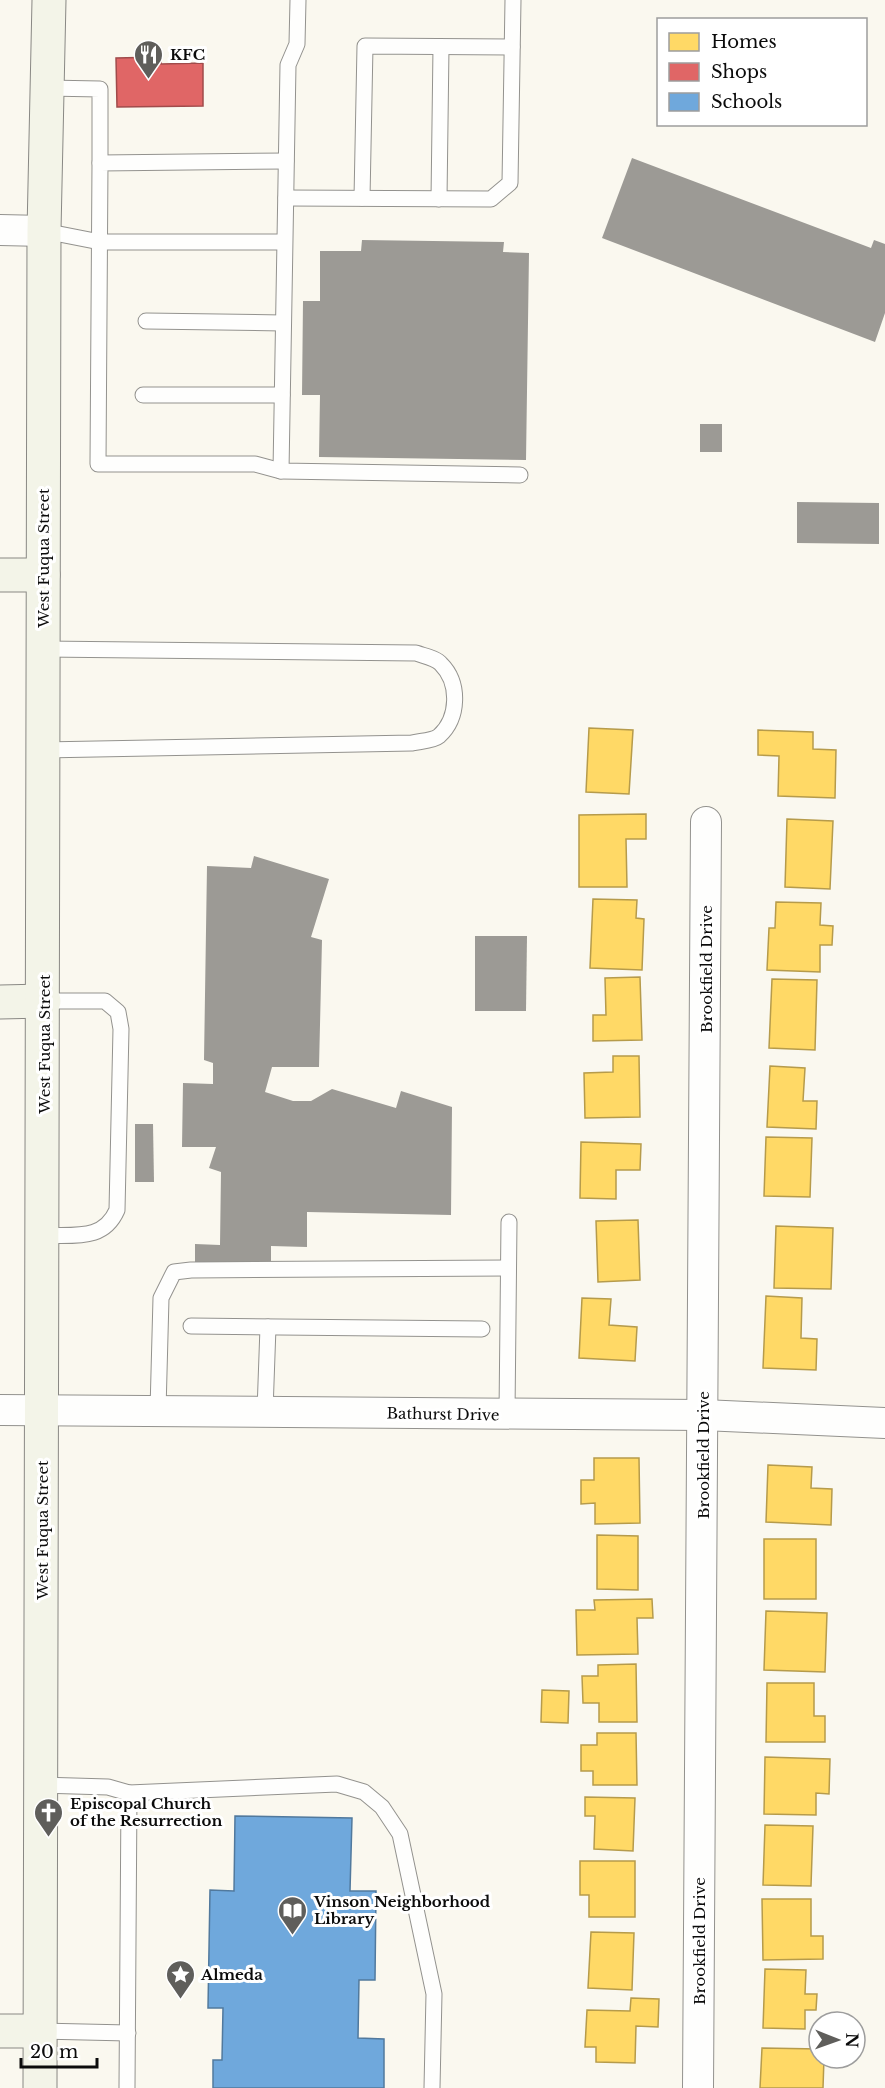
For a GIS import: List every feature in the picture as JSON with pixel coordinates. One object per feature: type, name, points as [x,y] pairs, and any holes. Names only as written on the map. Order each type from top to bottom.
[{"type":"main road","name":"West Fuqua Street","points":[[40,2088],[44,231],[49,0]]},
{"type":"main road","points":[[0,575],[43,575]]},
{"type":"main road","points":[[0,1002],[44,1001]]},
{"type":"main road","points":[[0,2031],[40,2031]]},
{"type":"street","points":[[0,230],[44,231]]},
{"type":"street","name":"Brookfield Drive","points":[[698,2088],[706,822]]},
{"type":"street","name":"Bathurst Drive","points":[[0,1410],[703,1415],[885,1423]]},
{"type":"lane","points":[[281,471],[288,65],[297,44],[298,0]]},
{"type":"lane","points":[[286,198],[491,199],[510,183],[513,0]]},
{"type":"lane","points":[[362,198],[364,46],[512,48]]},
{"type":"lane","points":[[439,199],[441,47]]},
{"type":"lane","points":[[47,88],[100,89],[98,464],[255,464],[281,471],[520,476]]},
{"type":"lane","points":[[100,163],[286,161]]},
{"type":"lane","points":[[44,231],[100,242],[284,242]]},
{"type":"lane","points":[[146,321],[283,323]]},
{"type":"lane","points":[[143,395],[282,395]]},
{"type":"lane","points":[[43,649],[416,653],[440,662],[452,678],[454,699],[452,719],[437,737],[412,743],[43,750]]},
{"type":"lane","points":[[43,1236],[99,1233],[111,1223],[117,1210],[121,1029],[118,1012],[105,1001],[44,1001]]},
{"type":"lane","points":[[507,1414],[507,1268],[510,1222]]},
{"type":"lane","points":[[158,1410],[161,1298],[174,1272],[190,1270],[507,1268]]},
{"type":"lane","points":[[191,1326],[482,1329]]},
{"type":"lane","points":[[266,1411],[268,1327]]},
{"type":"lane","points":[[40,1785],[108,1788],[129,1793],[337,1784],[364,1792],[382,1807],[400,1834],[434,1994],[432,2088]]},
{"type":"lane","points":[[127,2088],[129,1793]]},
{"type":"lane","points":[[40,2031],[128,2032]]},
{"type":"building: Homes","points":[[589,728],[633,730],[629,794],[586,792]]},
{"type":"building: Homes","points":[[758,730],[813,732],[813,749],[836,750],[835,798],[778,796],[779,756],[758,755]]},
{"type":"building: Homes","points":[[646,814],[646,839],[626,839],[627,887],[579,887],[579,815]]},
{"type":"building: Homes","points":[[787,819],[833,821],[830,889],[785,887]]},
{"type":"building: Homes","points":[[593,899],[637,900],[636,918],[644,919],[642,970],[590,968]]},
{"type":"building: Homes","points":[[776,902],[821,903],[820,925],[833,926],[832,945],[820,945],[820,972],[767,970],[769,928],[775,928]]},
{"type":"building: Homes","points":[[640,977],[642,1040],[593,1041],[593,1015],[606,1015],[605,978]]},
{"type":"building: Homes","points":[[772,979],[817,980],[815,1050],[769,1048]]},
{"type":"building: Homes","points":[[613,1056],[639,1056],[640,1117],[585,1118],[584,1073],[613,1072]]},
{"type":"building: Homes","points":[[770,1066],[805,1068],[803,1101],[817,1101],[816,1129],[767,1127]]},
{"type":"building: Homes","points":[[766,1137],[812,1138],[810,1197],[764,1196]]},
{"type":"building: Homes","points":[[581,1142],[641,1144],[640,1170],[616,1170],[616,1199],[580,1198]]},
{"type":"building: Homes","points":[[638,1220],[640,1280],[598,1282],[596,1221]]},
{"type":"building: Homes","points":[[776,1226],[833,1228],[831,1289],[774,1288]]},
{"type":"building: Homes","points":[[766,1296],[802,1298],[801,1338],[817,1339],[816,1370],[763,1368]]},
{"type":"building: Homes","points":[[582,1298],[611,1299],[609,1325],[637,1327],[635,1361],[579,1358]]},
{"type":"building: Homes","points":[[594,1458],[639,1458],[640,1523],[595,1524],[595,1503],[581,1504],[581,1480],[594,1480]]},
{"type":"building: Homes","points":[[768,1465],[812,1467],[811,1488],[832,1489],[831,1525],[766,1522]]},
{"type":"building: Homes","points":[[597,1535],[638,1536],[638,1590],[597,1589]]},
{"type":"building: Homes","points":[[764,1539],[816,1539],[816,1599],[764,1599]]},
{"type":"building: Homes","points":[[652,1599],[653,1618],[637,1618],[638,1654],[577,1655],[576,1610],[595,1610],[594,1600]]},
{"type":"building: Homes","points":[[766,1611],[827,1613],[825,1672],[764,1670]]},
{"type":"building: Homes","points":[[636,1664],[637,1722],[599,1722],[599,1703],[583,1703],[582,1676],[598,1676],[598,1665]]},
{"type":"building: Homes","points":[[767,1683],[814,1683],[814,1716],[825,1716],[825,1742],[766,1742]]},
{"type":"building: Homes","points":[[542,1690],[569,1691],[568,1723],[541,1722]]},
{"type":"building: Homes","points":[[597,1733],[636,1733],[637,1785],[593,1785],[593,1771],[581,1771],[581,1745],[597,1745]]},
{"type":"building: Homes","points":[[765,1757],[830,1759],[829,1794],[816,1793],[816,1815],[764,1814]]},
{"type":"building: Homes","points":[[585,1797],[635,1798],[633,1851],[594,1849],[595,1816],[585,1816]]},
{"type":"building: Homes","points":[[765,1825],[813,1826],[811,1886],[763,1885]]},
{"type":"building: Homes","points":[[580,1861],[635,1861],[635,1917],[589,1917],[589,1895],[580,1895]]},
{"type":"building: Homes","points":[[762,1899],[811,1899],[811,1936],[823,1936],[823,1959],[763,1960]]},
{"type":"building: Homes","points":[[591,1932],[634,1933],[632,1990],[588,1988]]},
{"type":"building: Homes","points":[[765,1969],[806,1970],[805,1994],[817,1994],[816,2010],[805,2010],[805,2029],[763,2028]]},
{"type":"building: Homes","points":[[631,1998],[659,1999],[658,2027],[636,2026],[635,2063],[596,2062],[596,2047],[585,2047],[587,2010],[630,2011]]},
{"type":"building: Homes","points":[[762,2048],[807,2049],[807,2070],[824,2070],[823,2088],[760,2088]]},
{"type":"building: Shops","points":[[161,57],[161,64],[203,63],[203,106],[117,107],[116,58]]},
{"type":"building: Schools","name":"Vinson Neighborhood Library","points":[[235,1816],[352,1818],[350,1891],[376,1891],[375,1980],[359,1980],[358,2038],[384,2039],[384,2088],[213,2088],[213,2060],[222,2060],[223,2008],[208,2008],[210,1890],[234,1891]]},
{"type":"building: Other","points":[[632,158],[871,248],[874,240],[885,244],[885,313],[875,342],[602,238]]},
{"type":"building: Other","points":[[362,240],[504,242],[503,252],[529,253],[526,460],[319,457],[320,395],[302,395],[303,301],[320,301],[320,251],[361,251]]},
{"type":"building: Other","points":[[700,424],[722,424],[722,452],[700,452]]},
{"type":"building: Other","points":[[797,502],[879,503],[879,544],[797,543]]},
{"type":"building: Other","points":[[254,856],[329,879],[311,937],[322,940],[319,1067],[272,1067],[265,1092],[293,1101],[311,1101],[332,1089],[396,1108],[401,1091],[452,1107],[451,1215],[307,1212],[307,1247],[271,1246],[271,1264],[195,1262],[195,1244],[220,1245],[221,1172],[209,1168],[216,1147],[182,1147],[183,1083],[213,1084],[213,1063],[204,1060],[207,866],[251,868]]},
{"type":"building: Other","points":[[475,936],[527,936],[526,1011],[475,1011]]},
{"type":"building: Other","points":[[135,1124],[153,1124],[154,1182],[135,1182]]},
{"type":"place","name":"KFC","points":[[149,80]]},
{"type":"place","name":"Episcopal Church of the Resurrection","points":[[49,1838]]},
{"type":"place","name":"Vinson Neighborhood Library","points":[[293,1936]]},
{"type":"place","name":"Almeda","points":[[180,2000]]}]
